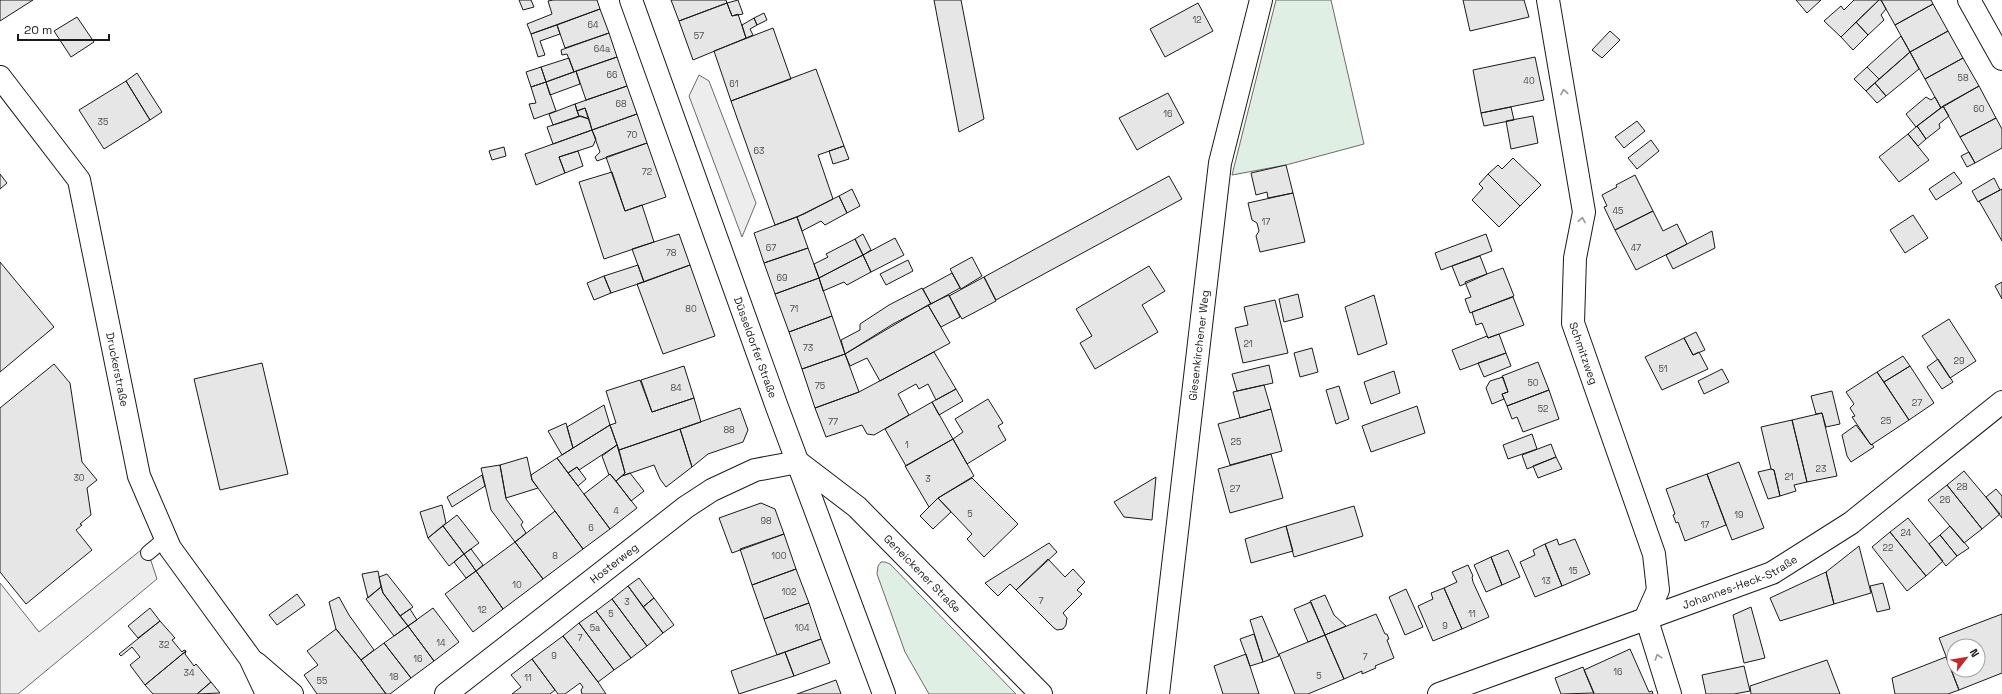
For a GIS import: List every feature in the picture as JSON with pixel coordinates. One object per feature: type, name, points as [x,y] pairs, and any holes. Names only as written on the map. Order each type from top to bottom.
[{"type":"street","name":"Düsseldorfer Straße","points":[[632,0],[798,462],[884,694]]},
{"type":"street","name":"Giesenkirchener Weg","points":[[1158,694],[1220,163],[1261,0]]},
{"type":"street","name":"Schmitzweg","points":[[1548,0],[1584,212],[1575,258],[1573,322],[1654,554],[1658,590],[1646,617]]},
{"type":"street","points":[[1969,0],[2002,59]]},
{"type":"street","name":"Druckerstraße","points":[[0,77],[79,180],[139,476],[170,548],[250,658],[266,694]]},
{"type":"street","name":"Johannes-Heck-Straße","points":[[1439,694],[1646,617],[1772,573],[1851,523],[2002,402]]},
{"type":"street","name":"Hosterweg","points":[[446,694],[686,507],[712,490],[755,470],[798,462]]},
{"type":"street","name":"Geneickener Straße","points":[[798,462],[857,507],[1041,694]]},
{"type":"street","points":[[1646,617],[1670,694]]},
{"type":"street","name":"Druckerstraße","points":[[250,658],[292,694]]},
{"type":"lane","points":[[148,553],[166,538]]},
{"type":"green space","points":[[1276,0],[1331,0],[1364,144],[1286,165],[1232,175]]},
{"type":"green space","points":[[881,562],[890,564],[1016,694],[929,694],[905,652],[877,574],[878,566]]},
{"type":"shaded area","points":[[699,75],[709,81],[756,203],[742,237],[689,96]]},
{"type":"shaded area","points":[[146,546],[157,579],[18,694],[0,694],[0,583],[39,632]]},
{"type":"building","points":[[0,0],[33,0],[0,21]]},
{"type":"building","points":[[519,0],[531,0],[534,7],[523,10]]},
{"type":"building","points":[[597,0],[600,9],[531,34],[527,24],[552,14],[548,1]]},
{"type":"building","points":[[671,0],[726,0],[727,3],[679,21]]},
{"type":"building","points":[[738,0],[743,14],[732,16],[727,3]]},
{"type":"building","points":[[934,0],[961,0],[984,119],[959,132]]},
{"type":"building","points":[[1463,0],[1524,0],[1529,17],[1470,31]]},
{"type":"building","points":[[1796,0],[1821,0],[1807,13]]},
{"type":"building","points":[[1854,0],[1879,0],[1841,37],[1824,21],[1841,6],[1844,10]]},
{"type":"building","points":[[1879,0],[1881,0],[1886,9],[1881,15],[1884,20],[1868,35],[1856,22]]},
{"type":"building","points":[[1881,0],[1931,0],[1933,4],[1895,25]]},
{"type":"building","points":[[727,3],[732,16],[738,14],[746,38],[693,60],[679,21]]},
{"type":"building","points":[[1198,3],[1213,31],[1165,57],[1150,29]]},
{"type":"building","points":[[1933,4],[1948,31],[1910,52],[1895,25]]},
{"type":"building","points":[[600,9],[609,33],[565,48],[557,25]]},
{"type":"building","points":[[764,13],[767,20],[757,25],[754,18]]},
{"type":"building","points":[[77,17],[94,42],[71,57],[54,31]]},
{"type":"building","points":[[754,18],[757,25],[750,29],[753,35],[746,38],[742,25]]},
{"type":"building","points":[[1856,22],[1868,35],[1853,50],[1841,37]]},
{"type":"building","points":[[557,25],[560,34],[540,41],[545,55],[538,57],[531,34]]},
{"type":"building","points":[[773,28],[791,79],[731,101],[714,51]]},
{"type":"building","points":[[1610,31],[1620,40],[1602,58],[1592,50]]},
{"type":"building","points":[[1948,31],[1963,58],[1925,79],[1910,52]]},
{"type":"building","points":[[609,33],[617,57],[574,72],[567,54],[562,55],[561,50]]},
{"type":"building","points":[[1901,36],[1910,52],[1879,79],[1867,67]]},
{"type":"building","points":[[1910,52],[1919,69],[1886,96],[1875,83]]},
{"type":"building","points":[[617,57],[627,86],[586,100],[576,71]]},
{"type":"building","points":[[1535,57],[1544,100],[1481,113],[1473,70]]},
{"type":"building","points":[[569,58],[574,72],[546,82],[541,67]]},
{"type":"building","points":[[1963,58],[1979,86],[1941,108],[1925,79]]},
{"type":"building","points":[[541,67],[546,82],[531,87],[526,72]]},
{"type":"building","points":[[1867,67],[1879,79],[1866,91],[1854,79]]},
{"type":"building","points":[[816,69],[844,146],[818,155],[833,199],[804,214],[775,225],[731,101]]},
{"type":"building","points":[[576,71],[580,84],[550,95],[546,82]]},
{"type":"building","points":[[137,73],[162,112],[150,120],[126,81]]},
{"type":"building","points":[[126,81],[150,120],[104,149],[79,110]]},
{"type":"building","points":[[546,82],[556,111],[534,119],[529,104],[536,103],[531,87]]},
{"type":"building","points":[[1875,83],[1886,96],[1877,103],[1866,91]]},
{"type":"building","points":[[627,86],[637,114],[592,130],[585,108],[577,111],[575,104]]},
{"type":"building","points":[[1979,86],[1996,118],[1960,137],[1943,106]]},
{"type":"building","points":[[1168,93],[1184,123],[1137,150],[1119,118]]},
{"type":"building","points":[[1926,97],[1931,100],[1935,97],[1941,108],[1916,127],[1906,114]]},
{"type":"building","points":[[575,104],[579,116],[553,125],[549,114]]},
{"type":"building","points":[[1943,106],[1949,116],[1939,124],[1940,128],[1926,139],[1917,126]]},
{"type":"building","points":[[1511,107],[1514,120],[1484,126],[1481,113]]},
{"type":"building","points":[[585,108],[589,119],[579,116],[577,111]]},
{"type":"building","points":[[637,114],[647,143],[597,161],[595,157],[600,152],[592,130]]},
{"type":"building","points":[[581,116],[589,119],[592,130],[553,144],[547,127]]},
{"type":"building","points":[[1533,116],[1538,143],[1511,149],[1506,121]]},
{"type":"building","points":[[1996,118],[2002,129],[2002,148],[1975,163],[1960,137]]},
{"type":"building","points":[[1637,121],[1645,131],[1624,148],[1615,137]]},
{"type":"building","points":[[1917,126],[1926,139],[1918,146],[1908,134]]},
{"type":"building","points":[[592,130],[596,139],[593,146],[559,157],[565,173],[536,185],[525,154]]},
{"type":"building","points":[[1908,134],[1929,160],[1899,182],[1879,157]]},
{"type":"building","points":[[1651,140],[1659,151],[1637,169],[1628,158]]},
{"type":"building","points":[[647,143],[666,197],[625,211],[606,157]]},
{"type":"building","points":[[844,146],[849,159],[833,164],[829,151]]},
{"type":"building","points":[[504,147],[506,156],[492,160],[489,151]]},
{"type":"building","points":[[578,151],[583,166],[565,173],[559,157]]},
{"type":"building","points":[[1969,152],[1975,163],[1967,167],[1961,156]]},
{"type":"building","points":[[1513,158],[1541,185],[1520,206],[1488,174],[1498,165],[1502,169]]},
{"type":"building","points":[[1286,165],[1293,193],[1268,198],[1267,192],[1256,195],[1251,173]]},
{"type":"building","points":[[612,172],[625,211],[642,205],[654,242],[604,259],[579,182]]},
{"type":"building","points":[[1954,172],[1962,183],[1936,200],[1929,189]]},
{"type":"building","points":[[0,174],[7,183],[0,189]]},
{"type":"building","points":[[1488,174],[1520,206],[1499,227],[1472,200],[1483,188],[1479,184]]},
{"type":"building","points":[[1635,175],[1653,211],[1615,230],[1604,207],[1607,206],[1602,195],[1617,187],[1616,185]]},
{"type":"building","points":[[1169,176],[1182,199],[996,300],[984,277]]},
{"type":"building","points":[[1994,178],[2000,190],[1978,202],[1972,191]]},
{"type":"building","points":[[852,189],[860,206],[847,213],[839,196]]},
{"type":"building","points":[[2002,189],[2002,241],[1979,201]]},
{"type":"building","points":[[1293,193],[1305,242],[1260,252],[1256,236],[1259,231],[1257,223],[1252,220],[1248,203]]},
{"type":"building","points":[[839,196],[847,213],[825,225],[821,221],[802,231],[797,217]]},
{"type":"building","points":[[1653,211],[1663,231],[1677,224],[1687,244],[1636,270],[1615,230]]},
{"type":"building","points":[[1913,215],[1928,238],[1905,253],[1890,230]]},
{"type":"building","points":[[797,217],[808,248],[764,263],[754,233]]},
{"type":"building","points":[[1712,231],[1715,248],[1673,269],[1666,255]]},
{"type":"building","points":[[679,234],[690,265],[644,282],[632,249]]},
{"type":"building","points":[[863,234],[871,250],[863,255],[855,239]]},
{"type":"building","points":[[1486,234],[1492,251],[1441,270],[1435,253]]},
{"type":"building","points":[[895,238],[904,255],[871,272],[863,255]]},
{"type":"building","points":[[855,239],[863,255],[819,278],[814,264],[828,257],[826,254]]},
{"type":"building","points":[[808,248],[819,278],[775,294],[764,263]]},
{"type":"building","points":[[863,255],[871,272],[847,285],[844,282],[823,291],[819,278]]},
{"type":"building","points":[[1480,256],[1487,274],[1460,286],[1452,266]]},
{"type":"building","points":[[972,257],[982,276],[961,289],[950,269]]},
{"type":"building","points":[[908,260],[913,271],[886,285],[880,274]]},
{"type":"building","points":[[0,262],[54,327],[0,372]]},
{"type":"building","points":[[638,265],[644,282],[611,293],[604,276]]},
{"type":"building","points":[[690,265],[715,336],[663,354],[637,284]]},
{"type":"building","points":[[1149,266],[1165,291],[1142,305],[1158,332],[1095,369],[1080,343],[1092,336],[1076,309]]},
{"type":"building","points":[[1503,268],[1514,296],[1470,313],[1465,299],[1471,297],[1465,282]]},
{"type":"building","points":[[952,273],[960,288],[931,304],[923,289]]},
{"type":"building","points":[[604,276],[611,293],[594,300],[587,283]]},
{"type":"building","points":[[984,277],[996,301],[962,319],[949,296]]},
{"type":"building","points":[[819,278],[832,316],[789,332],[775,294]]},
{"type":"building","points":[[2002,282],[2002,299],[1995,286]]},
{"type":"building","points":[[922,288],[931,304],[893,324],[845,354],[841,340],[860,330],[860,324],[889,305]]},
{"type":"building","points":[[1298,294],[1303,317],[1284,322],[1279,299]]},
{"type":"building","points":[[949,295],[960,317],[941,327],[928,305]]},
{"type":"building","points":[[1374,295],[1387,344],[1358,355],[1345,307]]},
{"type":"building","points":[[1513,297],[1524,325],[1488,338],[1482,323],[1476,325],[1472,312]]},
{"type":"building","points":[[1275,300],[1288,353],[1243,363],[1235,328],[1248,325],[1244,307]]},
{"type":"building","points":[[928,305],[950,343],[880,381],[867,358],[850,366],[845,354]]},
{"type":"building","points":[[832,316],[845,354],[802,369],[789,332]]},
{"type":"building","points":[[1949,319],[1976,361],[1950,378],[1922,336]]},
{"type":"building","points":[[1696,332],[1705,350],[1693,355],[1684,338]]},
{"type":"building","points":[[1499,334],[1506,353],[1460,370],[1452,350],[1487,336],[1488,338]]},
{"type":"building","points":[[1684,338],[1693,355],[1699,352],[1708,369],[1662,390],[1645,357]]},
{"type":"building","points":[[1312,348],[1318,372],[1300,377],[1294,353]]},
{"type":"building","points":[[934,352],[956,389],[936,400],[928,384],[919,389],[916,384],[898,394],[909,415],[874,435],[867,434],[862,425],[826,437],[815,408],[859,392]]},
{"type":"building","points":[[1506,353],[1511,366],[1484,377],[1478,363]]},
{"type":"building","points":[[845,354],[859,392],[815,408],[802,369]]},
{"type":"building","points":[[1903,356],[1910,366],[1884,382],[1877,372]]},
{"type":"building","points":[[1938,359],[1953,382],[1942,389],[1927,367]]},
{"type":"building","points":[[1538,362],[1549,390],[1507,406],[1502,394],[1508,392],[1502,376]]},
{"type":"building","points":[[262,363],[288,474],[220,490],[194,379]]},
{"type":"building","points":[[54,364],[70,383],[82,462],[97,480],[87,488],[91,515],[80,524],[82,525],[76,530],[92,550],[26,604],[0,572],[0,408]]},
{"type":"building","points":[[1269,365],[1273,383],[1237,391],[1232,374]]},
{"type":"building","points":[[684,366],[694,398],[652,412],[641,380]]},
{"type":"building","points":[[1910,366],[1934,403],[1909,420],[1884,382]]},
{"type":"building","points":[[1722,369],[1729,382],[1704,394],[1698,381]]},
{"type":"building","points":[[1394,371],[1400,393],[1371,404],[1364,382]]},
{"type":"building","points":[[1877,372],[1909,420],[1871,445],[1852,417],[1855,416],[1850,408],[1854,404],[1846,392]]},
{"type":"building","points":[[1503,377],[1508,392],[1502,394],[1504,399],[1492,404],[1486,388],[1490,381]]},
{"type":"building","points":[[640,380],[652,412],[694,398],[701,422],[619,450],[610,425],[616,423],[606,391]]},
{"type":"building","points":[[1264,385],[1271,409],[1240,418],[1233,392]]},
{"type":"building","points":[[1339,386],[1349,419],[1336,424],[1326,390]]},
{"type":"building","points":[[956,389],[963,401],[939,415],[932,402]]},
{"type":"building","points":[[1549,390],[1559,419],[1523,432],[1517,417],[1512,419],[1507,406]]},
{"type":"building","points":[[1832,391],[1840,424],[1826,427],[1822,413],[1816,414],[1811,396]]},
{"type":"building","points":[[988,399],[1003,423],[998,426],[1006,440],[967,464],[953,439],[963,432],[955,419]]},
{"type":"building","points":[[932,402],[953,439],[906,466],[885,429]]},
{"type":"building","points":[[604,405],[610,425],[573,448],[567,427]]},
{"type":"building","points":[[1417,406],[1425,433],[1371,452],[1362,426]]},
{"type":"building","points":[[740,408],[748,430],[743,442],[708,454],[692,467],[680,429]]},
{"type":"building","points":[[1271,409],[1282,451],[1230,465],[1218,424]]},
{"type":"building","points":[[1822,413],[1837,476],[1807,482],[1792,420]]},
{"type":"building","points":[[1792,420],[1807,482],[1794,485],[1796,491],[1780,496],[1774,470],[1771,469],[1761,427]]},
{"type":"building","points":[[566,423],[573,448],[562,455],[548,431]]},
{"type":"building","points":[[610,425],[617,445],[579,470],[577,467],[568,473],[557,458]]},
{"type":"building","points":[[1856,425],[1874,447],[1851,462],[1847,456],[1842,435]]},
{"type":"building","points":[[680,429],[692,467],[666,487],[660,479],[654,465],[622,476],[625,473],[619,450]]},
{"type":"building","points":[[1532,434],[1537,449],[1508,459],[1503,445]]},
{"type":"building","points":[[953,439],[974,476],[938,498],[929,507],[905,466]]},
{"type":"building","points":[[1551,444],[1556,457],[1527,469],[1522,455]]},
{"type":"building","points":[[617,445],[625,473],[616,481],[610,474],[609,475],[602,456]]},
{"type":"building","points":[[1271,454],[1283,498],[1230,513],[1218,469]]},
{"type":"building","points":[[527,457],[532,480],[538,488],[506,498],[500,465]]},
{"type":"building","points":[[1556,457],[1562,469],[1538,478],[1533,466]]},
{"type":"building","points":[[557,458],[610,529],[583,549],[532,480],[531,475]]},
{"type":"building","points":[[1739,462],[1764,528],[1732,540],[1707,474]]},
{"type":"building","points":[[500,465],[506,499],[523,522],[521,525],[526,533],[515,542],[491,510],[481,468]]},
{"type":"building","points":[[577,467],[586,479],[578,486],[568,473]]},
{"type":"building","points":[[1771,469],[1774,470],[1780,496],[1768,499],[1758,472]]},
{"type":"building","points":[[1964,471],[2000,514],[1982,529],[1947,485]]},
{"type":"building","points":[[630,473],[644,491],[631,501],[616,481],[622,476]]},
{"type":"building","points":[[610,474],[637,508],[610,529],[584,494]]},
{"type":"building","points":[[1707,474],[1726,525],[1685,541],[1678,522],[1676,523],[1673,515],[1675,514],[1666,489]]},
{"type":"building","points":[[482,475],[485,486],[452,507],[447,497]]},
{"type":"building","points":[[1156,477],[1152,520],[1124,517],[1114,502]]},
{"type":"building","points":[[972,478],[1018,524],[984,557],[967,539],[972,534],[938,498]]},
{"type":"building","points":[[1947,485],[1982,529],[1964,543],[1928,500]]},
{"type":"building","points":[[1996,489],[2002,496],[2002,518],[1986,497]]},
{"type":"building","points":[[938,498],[951,512],[933,529],[920,516]]},
{"type":"building","points":[[761,503],[775,509],[784,534],[732,553],[719,518]]},
{"type":"building","points":[[442,505],[446,523],[428,538],[420,512]]},
{"type":"building","points":[[1354,506],[1363,536],[1294,557],[1286,526]]},
{"type":"building","points":[[555,511],[583,549],[543,579],[515,542]]},
{"type":"building","points":[[457,515],[479,543],[464,554],[443,526]]},
{"type":"building","points":[[1908,518],[1943,561],[1926,576],[1890,532]]},
{"type":"building","points":[[443,526],[464,554],[449,566],[428,538]]},
{"type":"building","points":[[1286,526],[1293,551],[1251,563],[1245,539]]},
{"type":"building","points":[[1950,526],[1969,548],[1957,556],[1940,535]]},
{"type":"building","points":[[1890,532],[1926,576],[1907,591],[1872,547]]},
{"type":"building","points":[[784,534],[796,569],[752,585],[740,549]]},
{"type":"building","points":[[1940,535],[1957,556],[1946,566],[1929,544]]},
{"type":"building","points":[[1557,539],[1559,545],[1575,539],[1590,574],[1562,586],[1545,544]]},
{"type":"building","points":[[515,542],[543,579],[503,609],[476,571]]},
{"type":"building","points":[[1049,543],[1057,552],[1016,590],[1010,584],[998,596],[985,583]]},
{"type":"building","points":[[1545,544],[1562,586],[1535,597],[1520,562],[1535,555],[1533,550]]},
{"type":"building","points":[[1859,546],[1871,593],[1834,604],[1826,572]]},
{"type":"building","points":[[471,549],[483,565],[476,571],[464,554]]},
{"type":"building","points":[[1508,550],[1520,577],[1502,585],[1491,557]]},
{"type":"building","points":[[464,554],[476,571],[466,578],[454,562]]},
{"type":"building","points":[[1491,557],[1502,585],[1486,592],[1474,565]]},
{"type":"building","points":[[1048,559],[1065,577],[1073,569],[1085,582],[1077,590],[1082,594],[1063,613],[1067,618],[1066,625],[1063,629],[1057,630],[1054,628],[1016,590]]},
{"type":"building","points":[[1468,565],[1473,576],[1473,582],[1489,617],[1462,629],[1444,588],[1457,582],[1452,572]]},
{"type":"building","points":[[796,569],[809,603],[764,619],[752,585]]},
{"type":"building","points":[[378,571],[381,587],[368,598],[362,574]]},
{"type":"building","points":[[476,571],[503,609],[473,632],[445,594]]},
{"type":"building","points":[[1826,572],[1834,604],[1780,621],[1770,598]]},
{"type":"building","points":[[387,574],[413,607],[400,616],[383,593],[379,577]]},
{"type":"building","points":[[639,578],[654,598],[643,607],[628,586]]},
{"type":"building","points":[[1883,583],[1890,609],[1877,612],[1870,586]]},
{"type":"building","points":[[628,586],[663,633],[647,646],[612,599]]},
{"type":"building","points":[[381,587],[383,593],[408,626],[394,636],[366,599]]},
{"type":"building","points":[[1444,588],[1462,629],[1433,641],[1418,606],[1433,599],[1431,593]]},
{"type":"building","points":[[1406,589],[1423,627],[1405,635],[1389,597]]},
{"type":"building","points":[[297,594],[305,605],[277,625],[269,615]]},
{"type":"building","points":[[1325,595],[1334,615],[1346,626],[1325,635],[1310,601]]},
{"type":"building","points":[[339,597],[349,615],[374,650],[361,660],[336,629],[329,602]]},
{"type":"building","points":[[654,598],[674,625],[663,633],[643,607]]},
{"type":"building","points":[[612,599],[647,646],[631,658],[596,611]]},
{"type":"building","points":[[1311,602],[1325,635],[1308,642],[1294,609]]},
{"type":"building","points":[[809,603],[821,639],[777,655],[764,619]]},
{"type":"building","points":[[1751,607],[1765,658],[1744,663],[1733,615]]},
{"type":"building","points":[[150,608],[160,621],[138,638],[128,626]]},
{"type":"building","points":[[433,608],[459,642],[434,661],[408,626]]},
{"type":"building","points":[[410,609],[417,620],[408,626],[400,616]]},
{"type":"building","points":[[596,611],[631,658],[614,670],[579,623]]},
{"type":"building","points":[[1376,614],[1385,634],[1387,634],[1389,639],[1387,640],[1394,658],[1375,666],[1376,668],[1362,674],[1362,671],[1344,679],[1325,635]]},
{"type":"building","points":[[2002,614],[2002,673],[1959,690],[1954,678],[1986,678],[1986,638],[1946,638],[1946,656],[1939,638]]},
{"type":"building","points":[[1262,616],[1279,656],[1263,662],[1250,620]]},
{"type":"building","points":[[160,621],[175,638],[172,640],[182,652],[184,650],[186,651],[145,685],[130,665],[140,657],[132,647],[121,656],[119,654]]},
{"type":"building","points":[[579,623],[614,670],[598,682],[563,636]]},
{"type":"building","points":[[408,626],[434,661],[411,678],[384,643]]},
{"type":"building","points":[[336,629],[386,694],[317,694],[304,675],[318,665],[307,651]]},
{"type":"building","points":[[1254,634],[1263,662],[1250,666],[1240,639]]},
{"type":"building","points":[[1325,635],[1344,679],[1308,694],[1295,694],[1279,654]]},
{"type":"building","points":[[563,636],[606,694],[582,694],[581,690],[583,687],[580,683],[565,694],[558,694],[532,659]]},
{"type":"building","points":[[821,639],[830,663],[794,676],[785,652]]},
{"type":"building","points":[[384,643],[411,678],[390,694],[386,694],[361,660]]},
{"type":"building","points":[[1630,649],[1649,692],[1652,691],[1653,694],[1594,694],[1584,670]]},
{"type":"building","points":[[186,651],[185,654],[194,666],[196,664],[211,682],[197,694],[153,694],[145,685]]},
{"type":"building","points":[[785,652],[794,676],[739,694],[731,671]]},
{"type":"building","points":[[1246,654],[1259,694],[1223,694],[1214,666]]},
{"type":"building","points":[[1946,657],[1946,678],[1954,678],[1959,690],[1948,694],[1895,694],[1892,678]]},
{"type":"building","points":[[532,659],[555,690],[550,694],[512,694],[521,687],[511,675]]},
{"type":"building","points":[[1827,660],[1840,694],[1751,694],[1750,686]]},
{"type":"building","points":[[1744,666],[1750,691],[1734,694],[1706,694],[1702,675]]},
{"type":"building","points":[[1583,667],[1594,693],[1561,694],[1555,678]]},
{"type":"building","points":[[836,680],[841,694],[797,694]]},
{"type":"building","points":[[211,682],[220,693],[197,694]]}]
